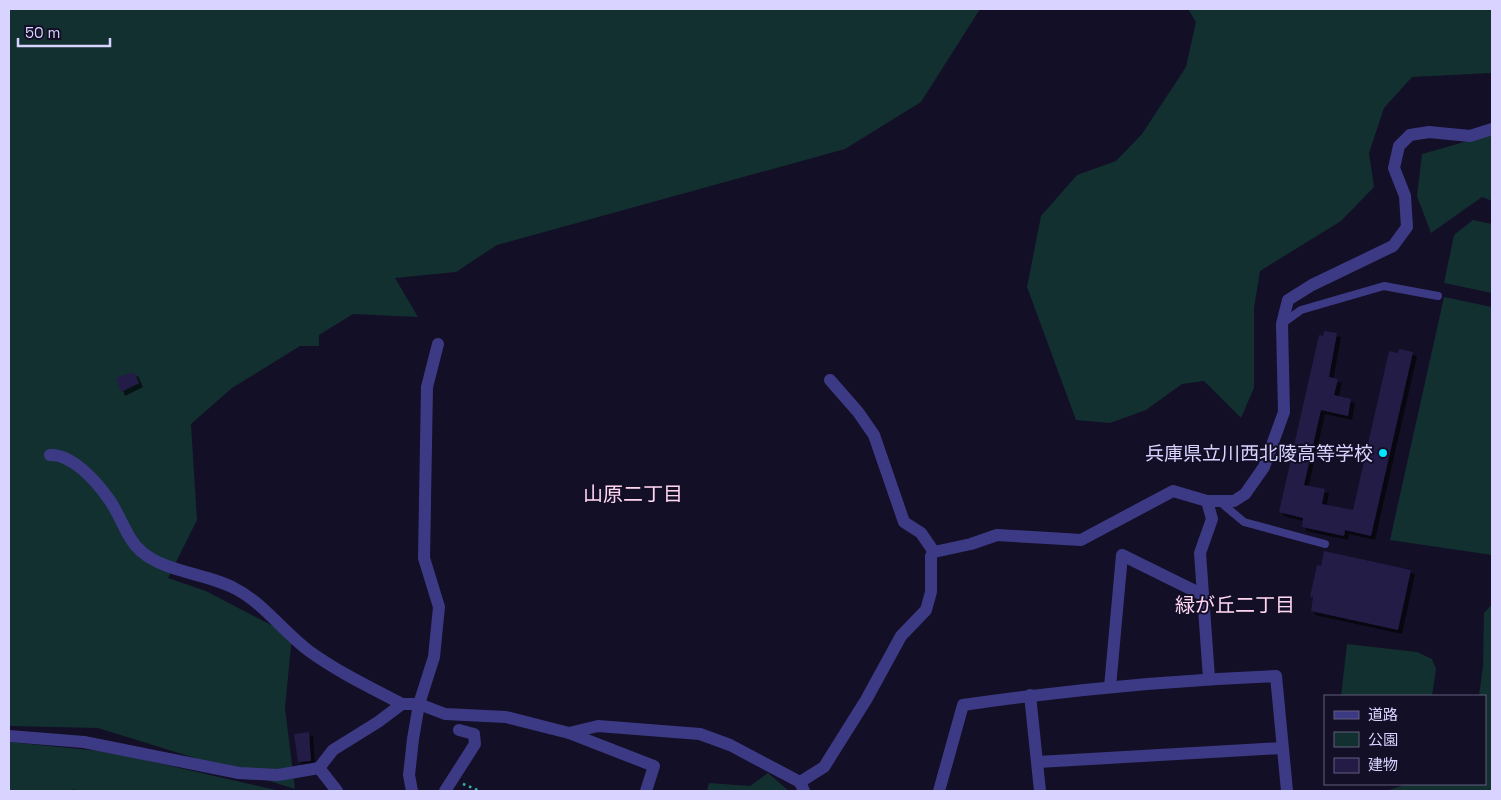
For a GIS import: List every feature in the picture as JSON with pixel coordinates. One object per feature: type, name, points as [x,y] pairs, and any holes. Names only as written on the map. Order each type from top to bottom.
[{"type":"street","points":[[569,733],[598,726],[700,734],[730,745],[802,786],[824,767],[866,700],[901,636],[926,610],[931,592],[931,556],[934,552],[971,544],[996,535],[1082,540],[1173,491],[1213,501],[1234,501],[1245,494],[1264,467],[1275,442],[1284,412],[1282,324],[1288,300],[1312,285],[1393,246],[1407,226],[1405,196],[1394,168],[1399,146],[1410,135],[1429,132],[1470,136],[1492,129]]},
{"type":"street","points":[[412,791],[409,775],[419,704],[434,657],[439,607],[424,558],[427,387],[438,344]]},
{"type":"street","points":[[830,380],[858,412],[874,435],[904,522],[921,533],[934,552]]},
{"type":"street","points":[[50,455],[59,454],[78,465],[108,498],[136,546],[144,554],[181,570],[234,587],[257,603],[308,651],[402,704],[419,704],[445,714],[506,717],[569,733],[654,766],[646,791]]},
{"type":"street","points":[[1209,678],[1200,553],[1212,519],[1213,501]]},
{"type":"street","points":[[1110,687],[1122,555],[1203,595]]},
{"type":"street","points":[[939,791],[963,705],[1030,695],[1110,687],[1209,678],[1276,676],[1287,791]]},
{"type":"street","points":[[1030,695],[1040,791]]},
{"type":"street","points":[[9,736],[84,742],[239,773],[278,775],[319,768],[333,750],[378,722],[402,704]]},
{"type":"street","points":[[448,786],[475,744],[474,734],[459,730]]},
{"type":"street","points":[[1038,762],[1282,748]]},
{"type":"street","points":[[319,768],[338,791]]},
{"type":"lane","points":[[1282,324],[1301,310],[1384,286],[1438,296]]},
{"type":"lane","points":[[1213,501],[1244,522],[1324,544]]},
{"type":"path","points":[[448,786],[480,791]]},
{"type":"green space","points":[[9,9],[980,9],[921,102],[845,149],[497,245],[456,272],[395,278],[418,317],[353,314],[319,335],[319,346],[300,346],[232,388],[191,424],[197,520],[168,578],[206,591],[292,636],[285,708],[295,789],[98,728],[9,726]]},
{"type":"green space","points":[[1188,9],[1492,9],[1492,73],[1412,77],[1384,108],[1369,153],[1374,187],[1341,221],[1260,271],[1254,308],[1254,388],[1241,418],[1204,381],[1182,384],[1146,410],[1110,423],[1076,420],[1027,287],[1041,216],[1077,175],[1116,161],[1142,134],[1186,67],[1196,22]]},
{"type":"green space","points":[[1492,134],[1492,201],[1482,197],[1431,233],[1417,196],[1422,154]]},
{"type":"green space","points":[[1473,220],[1492,224],[1492,293],[1444,283],[1454,235]]},
{"type":"green space","points":[[1444,297],[1492,307],[1492,555],[1390,540]]},
{"type":"green space","points":[[1492,604],[1492,791],[1386,791],[1404,785],[1486,785],[1486,695],[1479,695],[1483,666],[1484,613]]},
{"type":"green space","points":[[1347,644],[1417,652],[1432,659],[1436,669],[1432,695],[1341,695]]},
{"type":"green space","points":[[9,742],[110,752],[280,791],[77,791],[74,789],[71,791],[9,791]]},
{"type":"green space","points":[[768,773],[789,791],[707,791],[709,783],[750,786]]},
{"type":"building","points":[[1324,331],[1337,333],[1329,377],[1338,379],[1334,395],[1351,399],[1348,416],[1321,410],[1304,485],[1325,489],[1322,504],[1353,510],[1389,351],[1398,353],[1399,349],[1413,352],[1371,536],[1345,530],[1344,536],[1302,527],[1303,518],[1279,512],[1319,335],[1323,336]]},
{"type":"building","points":[[134,372],[139,383],[121,392],[116,378]]},
{"type":"building","points":[[1324,551],[1411,570],[1398,630],[1311,611],[1313,597],[1310,597],[1317,565],[1321,566]]},
{"type":"building","points":[[309,732],[311,761],[298,762],[294,734]]},
{"type":"place","name":"兵庫県立川西北陵高等学校","points":[[1383,453]]},
{"type":"district","name":"山原二丁目","points":[[633,494]]},
{"type":"district","name":"緑が丘二丁目","points":[[1235,605]]}]
